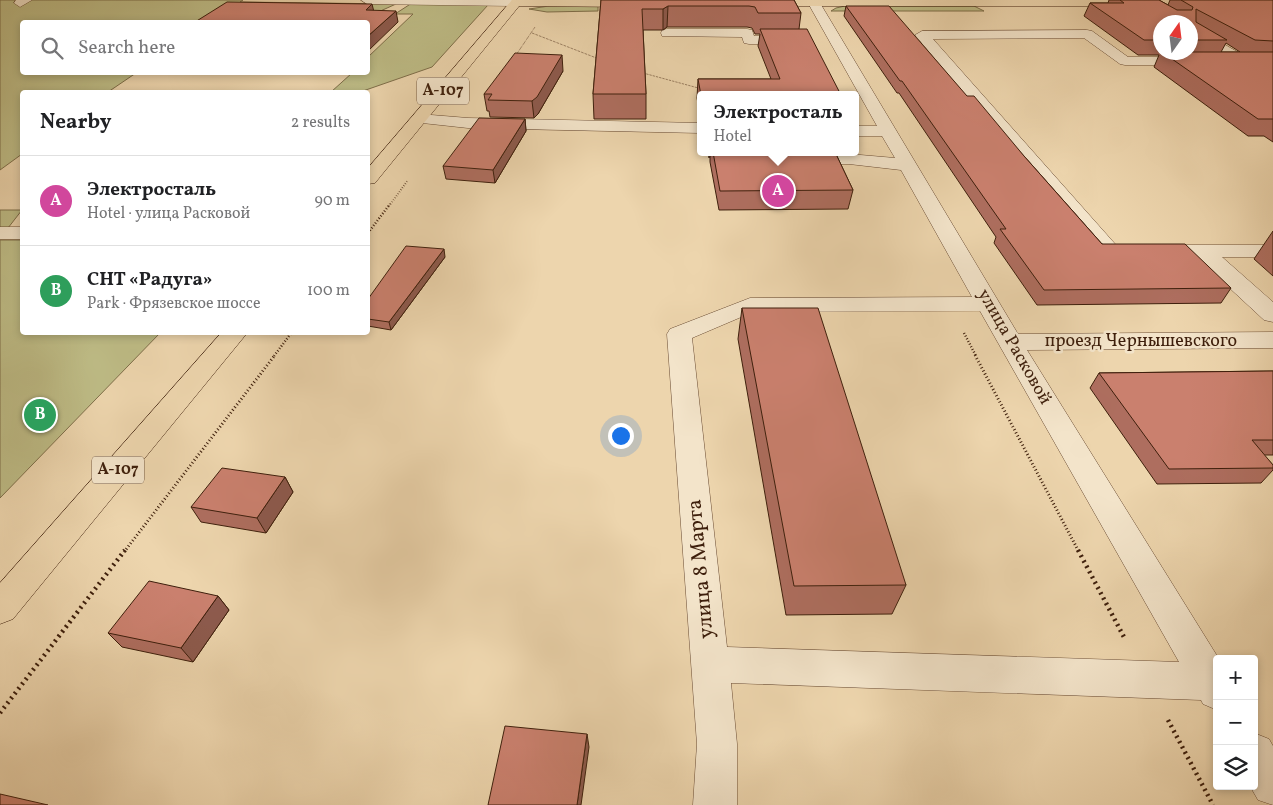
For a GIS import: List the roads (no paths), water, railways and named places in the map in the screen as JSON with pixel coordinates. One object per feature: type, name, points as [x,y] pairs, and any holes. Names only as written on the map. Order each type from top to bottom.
[{"type":"main road","points":[[518,1],[647,2]]},
{"type":"main road","name":"А-107","points":[[370,177],[518,1]]},
{"type":"main road","points":[[744,2],[1273,2]]},
{"type":"main road","name":"А-107","points":[[0,608],[233,335]]},
{"type":"street","points":[[367,0],[518,1]]},
{"type":"street","name":"улица Расковой","points":[[814,2],[1010,342],[1213,684]]},
{"type":"street","points":[[1144,2],[1163,13]]},
{"type":"street","points":[[667,33],[747,33],[749,40],[836,40]]},
{"type":"street","points":[[1273,61],[1124,61],[1087,34],[922,35],[1110,251],[1273,251]]},
{"type":"street","points":[[1198,34],[1273,78]]},
{"type":"street","points":[[419,119],[468,123],[697,128]]},
{"type":"street","points":[[859,131],[888,131]]},
{"type":"street","points":[[779,158],[849,159],[909,165]]},
{"type":"street","points":[[0,233],[20,233]]},
{"type":"street","points":[[1202,251],[1273,315]]},
{"type":"street","name":"улица 8 Марта","points":[[715,805],[718,744],[679,334],[750,305],[988,304]]},
{"type":"street","name":"проезд Чернышевского","points":[[1010,342],[1273,340]]},
{"type":"street","points":[[710,664],[1147,681],[1213,686]]},
{"type":"street","points":[[1258,761],[1273,785]]},
{"type":"place","name":"Электросталь","points":[[778,191]]},
{"type":"place","name":"СНТ «Радуга»","points":[[40,415]]}]
